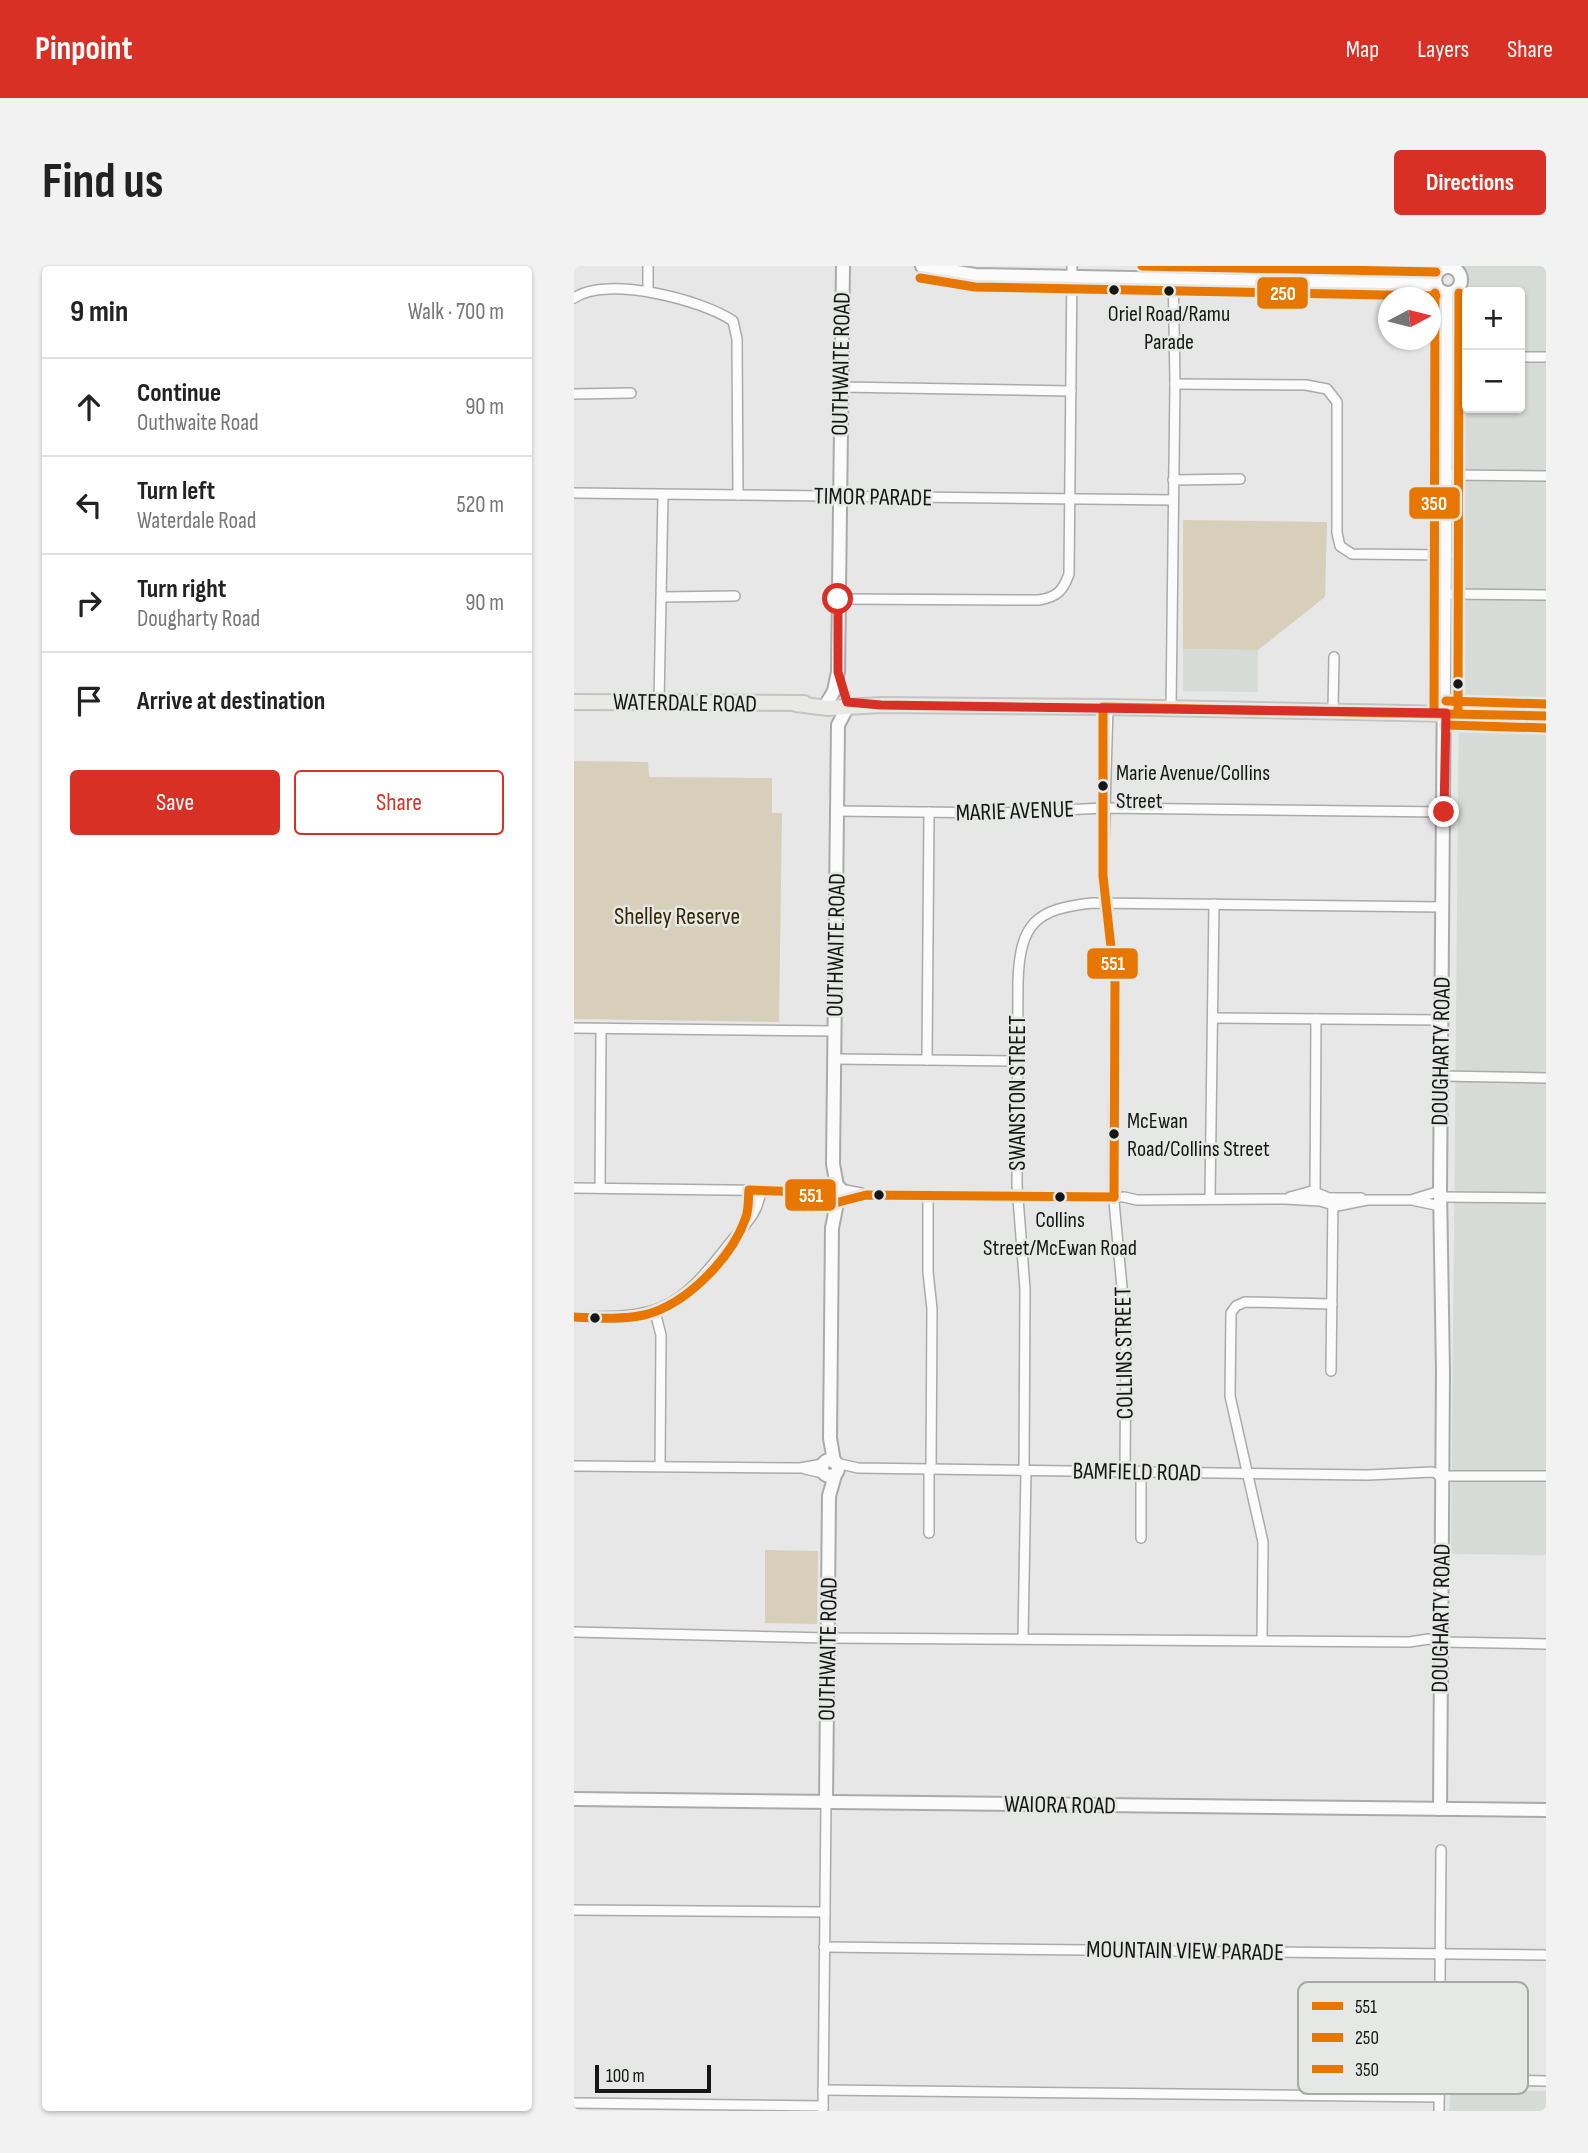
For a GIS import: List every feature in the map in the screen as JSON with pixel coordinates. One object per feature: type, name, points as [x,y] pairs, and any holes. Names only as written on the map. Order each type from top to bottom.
[{"type":"main road","name":"WATERDALE ROAD","points":[[574,702],[1333,710],[1546,716]]},
{"type":"street","points":[[648,266],[648,290]]},
{"type":"street","name":"OUTHWAITE ROAD","points":[[828,704],[838,672],[843,266]]},
{"type":"street","points":[[922,266],[975,275],[1174,272],[1275,280],[1436,284]]},
{"type":"street","points":[[1275,266],[1275,280]]},
{"type":"street","points":[[1448,267],[1457,271],[1461,281],[1456,290],[1447,293],[1439,290],[1436,284],[1438,273],[1448,267]]},
{"type":"street","points":[[838,599],[1039,600],[1053,597],[1064,589],[1069,573],[1072,272]]},
{"type":"street","points":[[1171,708],[1174,272]]},
{"type":"street","points":[[574,298],[585,292],[648,290],[718,310],[733,321],[737,338],[738,495]]},
{"type":"street","name":"DOUGHARTY ROAD","points":[[1440,1809],[1443,1475],[1440,1198],[1449,356],[1447,293]]},
{"type":"street","points":[[1449,356],[1462,357]]},
{"type":"street","points":[[1525,357],[1546,357]]},
{"type":"street","points":[[1175,384],[1306,385],[1327,389],[1337,402],[1340,546],[1352,554],[1447,555]]},
{"type":"street","points":[[842,387],[1070,391]]},
{"type":"street","points":[[574,394],[631,393]]},
{"type":"street","points":[[1448,475],[1546,476]]},
{"type":"street","points":[[1173,480],[1240,479]]},
{"type":"street","name":"TIMOR PARADE","points":[[574,493],[1173,500]]},
{"type":"street","points":[[659,702],[663,495]]},
{"type":"street","points":[[1447,594],[1546,595]]},
{"type":"street","points":[[662,597],[735,596]]},
{"type":"street","points":[[1333,710],[1334,657]]},
{"type":"street","name":"OUTHWAITE ROAD","points":[[826,1802],[838,725],[847,705],[838,672]]},
{"type":"street","points":[[828,704],[838,725]]},
{"type":"street","name":"COLLINS STREET","points":[[1105,707],[1105,903],[1115,983],[1119,1197],[1126,1339],[1125,1471]]},
{"type":"street","name":"MARIE AVENUE","points":[[837,811],[1104,808],[1444,812]]},
{"type":"street","points":[[927,1060],[929,812]]},
{"type":"street","name":"SWANSTON STREET","points":[[1024,1637],[1025,1289],[1017,1196],[1017,1061],[1018,970],[1031,924],[1037,917],[1059,908],[1105,903],[1443,907]]},
{"type":"street","points":[[1210,1198],[1214,904]]},
{"type":"street","points":[[1213,1018],[1442,1020]]},
{"type":"street","points":[[1315,1196],[1316,1019]]},
{"type":"street","points":[[574,1028],[835,1031]]},
{"type":"street","points":[[600,1188],[601,1029]]},
{"type":"street","points":[[834,1059],[1017,1061]]},
{"type":"street","points":[[1441,1076],[1546,1078]]},
{"type":"street","points":[[574,1188],[1137,1199],[1285,1199],[1315,1196],[1333,1202],[1546,1198]]},
{"type":"street","points":[[741,1230],[747,1213],[749,1190]]},
{"type":"street","points":[[574,1317],[632,1317],[655,1312],[694,1287],[756,1213],[761,1190]]},
{"type":"street","points":[[928,1195],[928,1272],[932,1309],[929,1533]]},
{"type":"street","points":[[1412,1200],[1440,1198]]},
{"type":"street","points":[[1331,1371],[1333,1202]]},
{"type":"street","points":[[1262,1640],[1263,1548],[1230,1396],[1230,1324],[1233,1309],[1245,1303],[1332,1304]]},
{"type":"street","points":[[655,1312],[661,1335],[660,1466]]},
{"type":"street","name":"BAMFIELD ROAD","points":[[574,1466],[1141,1471],[1416,1475],[1432,1478],[1443,1475],[1546,1476]]},
{"type":"street","points":[[1141,1471],[1141,1538]]},
{"type":"street","points":[[574,1632],[1409,1642],[1429,1646],[1441,1642],[1546,1644]]},
{"type":"street","name":"WAIORA ROAD","points":[[574,1800],[1546,1810]]},
{"type":"street","points":[[574,2103],[823,2108],[826,1802]]},
{"type":"street","points":[[1441,1850],[1441,1982]]},
{"type":"street","points":[[574,1910],[825,1912]]},
{"type":"street","name":"MOUNTAIN VIEW PARADE","points":[[824,1947],[1546,1955]]},
{"type":"street","points":[[1528,2081],[1546,2081]]},
{"type":"street","points":[[823,2090],[1439,2097],[1439,2111]]},
{"type":"shaded area","points":[[1463,266],[1546,266],[1546,1555],[1451,1554],[1462,373],[1462,413],[1525,413],[1525,287],[1463,287]]},
{"type":"shaded area","points":[[1183,649],[1258,650],[1258,692],[1183,691]]},
{"type":"shaded area","points":[[1528,2091],[1546,2091],[1546,2111],[1449,2111],[1451,2094],[1528,2094]]},
{"type":"green space","points":[[1183,520],[1327,522],[1325,597],[1258,650],[1183,649]]},
{"type":"green space","name":"Shelley Reserve","points":[[574,761],[648,762],[649,777],[772,778],[772,813],[782,813],[779,1022],[574,1019]]},
{"type":"green space","points":[[765,1550],[818,1551],[817,1624],[765,1623]]},
{"type":"transit line","name":"350","points":[[1142,266],[1436,272]]},
{"type":"transit line","name":"250","points":[[920,278],[975,287],[1378,295]]},
{"type":"transit line","name":"250","points":[[1458,713],[1459,293]]},
{"type":"transit line","name":"350","points":[[1434,713],[1435,350]]},
{"type":"transit line","name":"350","points":[[1446,701],[1546,704]]},
{"type":"transit line","name":"551","points":[[1114,1197],[1115,983],[1103,876],[1103,707],[1546,716]]},
{"type":"transit line","name":"250","points":[[1446,725],[1546,728]]},
{"type":"transit line","name":"551","points":[[574,1317],[635,1317],[660,1310],[676,1301],[706,1278],[730,1248],[747,1214],[749,1190],[804,1192],[831,1204],[866,1195],[1114,1197]]},
{"type":"place","name":"Oriel Road/Ramu Parade","points":[[1169,291]]},
{"type":"place","name":"Marie Avenue/Collins Street","points":[[1103,786]]},
{"type":"place","name":"McEwan Road/Collins Street","points":[[1114,1134]]},
{"type":"place","name":"Collins Street/McEwan Road","points":[[1060,1197]]},
{"type":"route","points":[[838,599],[838,672],[841,691],[847,702],[881,705],[1446,713],[1444,812]]}]
